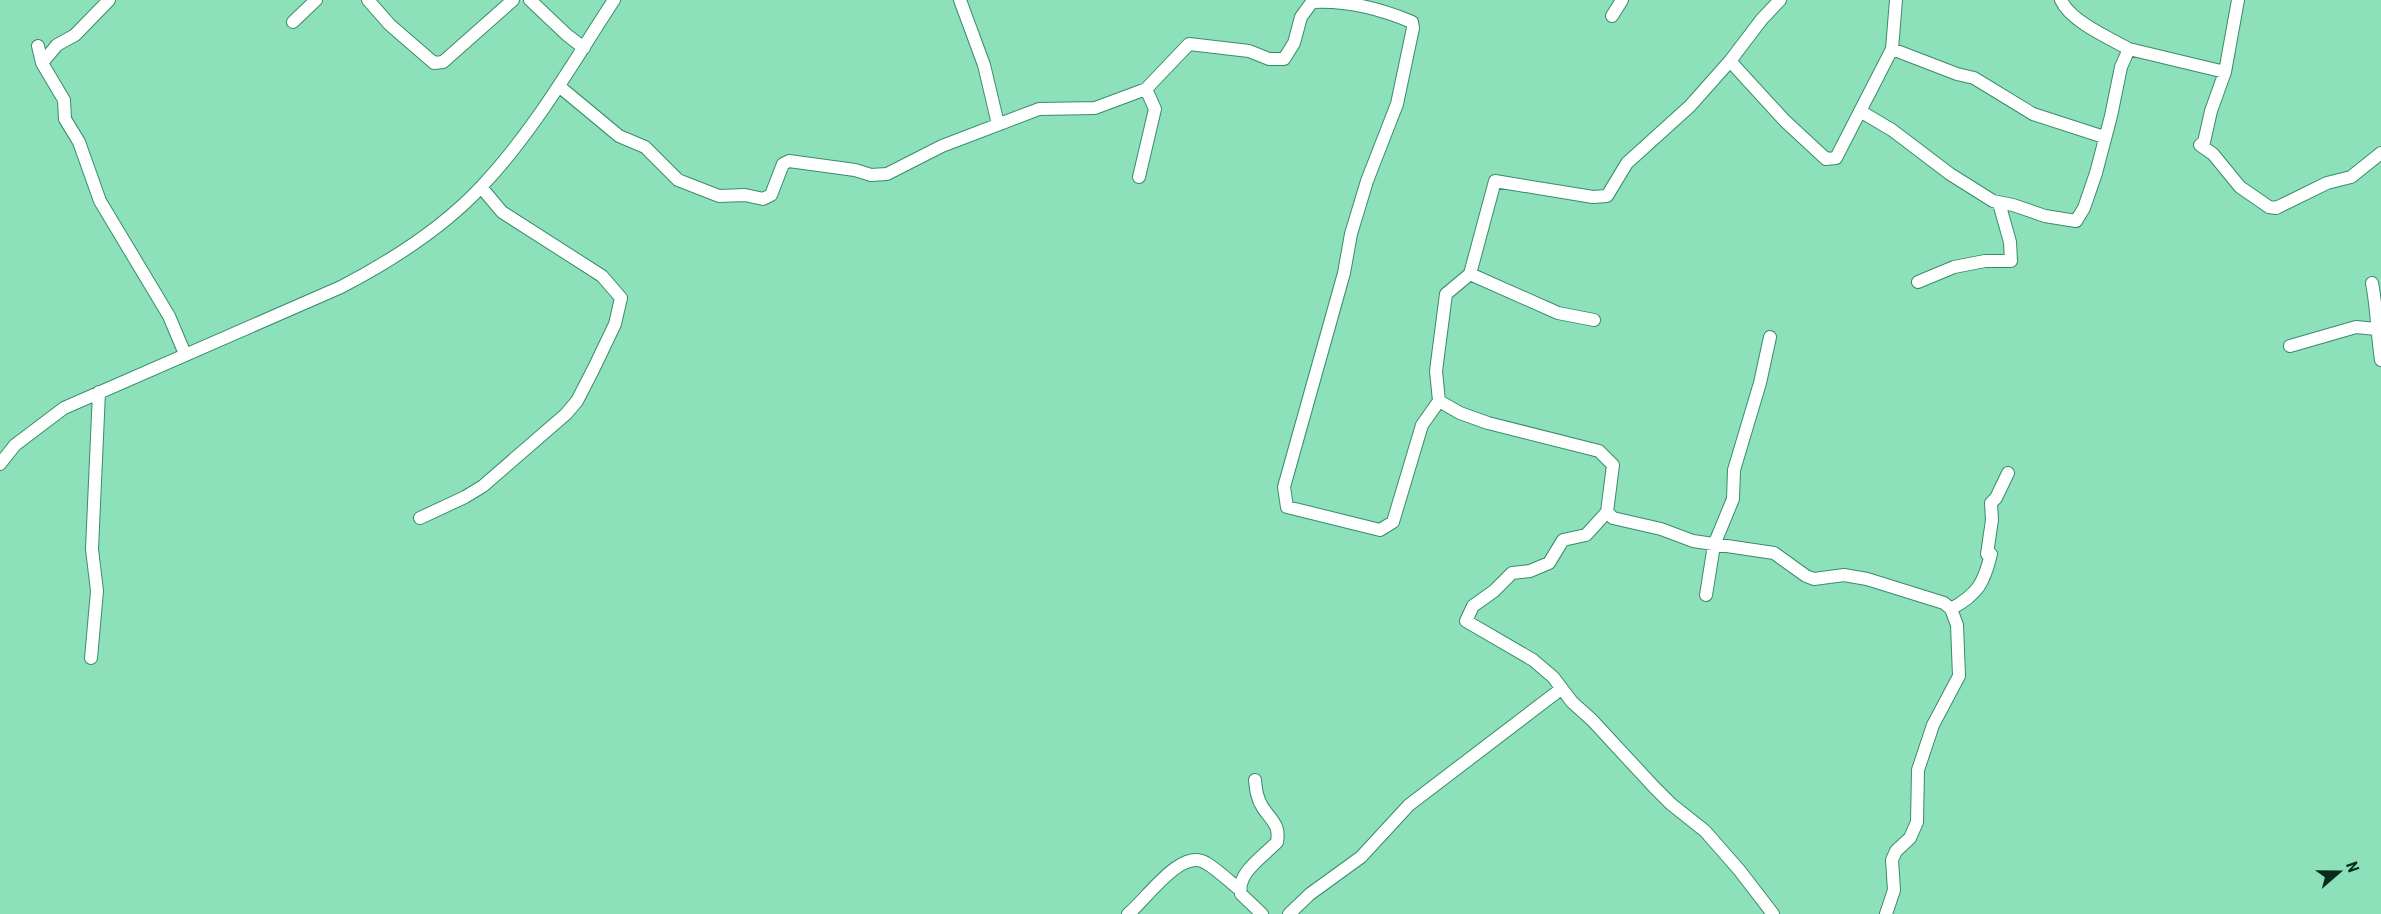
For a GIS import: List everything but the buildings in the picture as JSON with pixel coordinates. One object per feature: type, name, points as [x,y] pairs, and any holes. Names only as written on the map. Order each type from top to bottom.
[{"type":"street","points":[[42,63],[57,45],[75,34],[109,0]]},
{"type":"street","points":[[293,22],[316,0]]},
{"type":"street","points":[[368,0],[390,25],[434,63],[443,62],[513,0]]},
{"type":"street","points":[[530,0],[584,48]]},
{"type":"street","points":[[0,464],[15,445],[64,408],[341,287],[381,266],[434,228],[481,187],[516,146],[560,87],[614,0]]},
{"type":"street","points":[[960,0],[984,65],[998,124]]},
{"type":"street","points":[[1612,16],[1622,0]]},
{"type":"street","points":[[560,87],[619,136],[645,147],[678,180],[719,196],[745,195],[763,199],[771,195],[783,164],[789,161],[855,170],[871,175],[888,174],[923,155],[1039,109],[1095,108],[1146,89],[1189,44],[1250,51],[1269,59],[1284,59],[1294,43],[1301,17],[1312,2],[1333,1],[1370,7],[1412,22],[1413,28],[1397,104],[1367,181],[1354,224],[1344,273],[1284,487],[1287,507],[1380,530],[1393,522],[1422,425],[1439,401],[1436,371],[1446,294],[1470,274],[1495,181],[1593,197],[1607,196],[1627,163],[1690,106],[1780,0]]},
{"type":"street","points":[[1730,61],[1785,121],[1826,159],[1836,158],[1892,49],[1896,0]]},
{"type":"street","points":[[2061,0],[2064,8],[2074,16],[2129,49],[2225,72]]},
{"type":"street","points":[[2238,0],[2225,72],[2211,111],[2204,142],[2200,145],[2220,162],[2233,181],[2269,207],[2276,208],[2327,183],[2351,177],[2381,153]]},
{"type":"street","points":[[38,46],[42,63],[64,100],[65,119],[79,142],[100,201],[168,316],[185,354]]},
{"type":"street","points":[[1892,49],[1957,74],[1974,78],[2033,114],[2104,138]]},
{"type":"street","points":[[1860,111],[1892,130],[1950,174],[1999,203],[2013,205],[2045,216],[2076,221],[2084,208],[2111,116],[2121,67],[2129,49]]},
{"type":"street","points":[[1139,177],[1155,109],[1146,89]]},
{"type":"street","points":[[420,518],[483,486],[566,414],[586,384],[615,324],[619,310],[621,298],[602,276],[502,212],[481,187]]},
{"type":"street","points":[[1918,282],[1954,267],[1985,261],[2011,261],[2010,242],[1999,203]]},
{"type":"street","points":[[1470,274],[1558,312],[1594,320]]},
{"type":"street","points":[[2372,283],[2381,360]]},
{"type":"street","points":[[2290,346],[2356,327],[2376,329]]},
{"type":"street","points":[[1706,595],[1714,545],[1733,499],[1734,470],[1760,383],[1770,337]]},
{"type":"street","points":[[91,658],[92,625],[97,591],[92,549],[99,392]]},
{"type":"street","points":[[1439,401],[1460,413],[1488,423],[1599,451],[1613,465],[1607,512],[1586,535],[1563,540],[1549,563],[1530,571],[1512,573],[1494,591],[1473,606],[1466,621],[1506,642],[1553,677],[1561,689],[1671,804],[1704,831],[1740,871],[1773,914]]},
{"type":"street","points":[[1951,609],[1978,591],[1987,573],[1991,554],[1987,554],[1992,520],[1991,503],[1996,498],[2008,473]]},
{"type":"street","points":[[1607,512],[1613,518],[1714,545],[1774,553],[1806,576],[1814,579],[1844,575],[1867,579],[1944,603],[1951,609],[1955,616],[1959,642],[1959,676],[1934,725],[1918,770],[1917,822],[1910,838],[1896,851],[1892,860],[1894,890],[1886,914]]},
{"type":"street","points":[[1289,914],[1310,894],[1361,857],[1409,805],[1561,689]]},
{"type":"street","points":[[1240,890],[1241,880],[1277,842],[1276,823],[1263,808],[1256,793],[1255,780]]},
{"type":"street","points":[[1128,914],[1173,869],[1193,859],[1205,862],[1240,890],[1241,894],[1262,914]]}]
